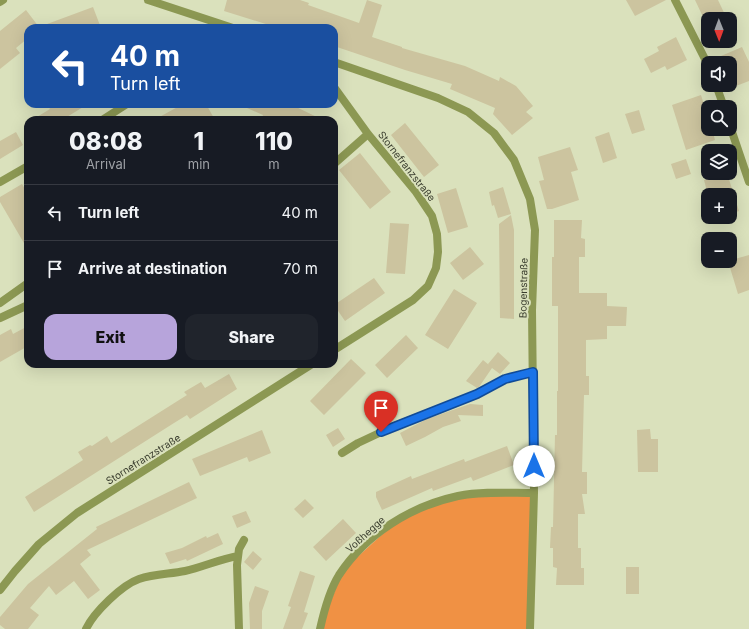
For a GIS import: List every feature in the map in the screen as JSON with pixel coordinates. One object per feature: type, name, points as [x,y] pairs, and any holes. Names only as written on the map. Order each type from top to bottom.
[{"type":"street","points":[[148,0],[214,24]]},
{"type":"street","points":[[675,0],[703,56]]},
{"type":"street","name":"Bogenstraße","points":[[338,63],[438,98],[468,112],[494,133],[514,160],[530,199],[535,230],[532,310],[534,493],[530,629]]},
{"type":"street","name":"Stornefranzstraße","points":[[338,93],[368,134],[416,192],[432,216],[437,234],[438,252],[436,268],[428,286],[413,300],[338,347]]},
{"type":"street","points":[[108,116],[122,108]]},
{"type":"street","name":"Stornefranzstraße","points":[[338,160],[368,134]]},
{"type":"street","points":[[733,136],[749,182]]},
{"type":"street","points":[[0,182],[24,168]]},
{"type":"street","points":[[0,303],[24,286]]},
{"type":"street","points":[[0,318],[24,307]]},
{"type":"street","name":"Stornefranzstraße","points":[[0,590],[39,544],[78,513],[306,368]]},
{"type":"street","points":[[342,453],[358,443],[392,427],[477,394],[505,379],[533,372]]},
{"type":"street","name":"Voßhegge","points":[[320,629],[330,594],[339,576],[354,556],[389,524],[417,509],[458,496],[484,493],[534,493]]},
{"type":"street","points":[[239,629],[238,556],[239,549],[244,540]]},
{"type":"street","points":[[86,629],[98,612],[118,592],[138,579],[185,571],[225,558],[238,556]]},
{"type":"shaded area","points":[[534,493],[530,629],[320,629],[343,570],[398,520],[458,496]]},
{"type":"building","points":[[227,0],[300,0],[309,3],[308,5],[359,23],[367,0],[382,5],[372,37],[402,48],[465,66],[499,81],[500,77],[516,86],[533,106],[526,112],[533,118],[512,135],[493,114],[495,108],[450,89],[452,84],[338,47],[338,24],[266,24],[224,11]]},
{"type":"building","points":[[626,0],[666,0],[635,16]]},
{"type":"building","points":[[695,0],[718,0],[724,12],[701,12]]},
{"type":"building","points":[[93,7],[99,24],[47,24]]},
{"type":"building","points":[[26,10],[37,24],[24,24],[24,41],[16,48],[20,53],[0,69],[0,31]]},
{"type":"building","points":[[676,37],[687,60],[667,70],[665,66],[651,73],[644,59],[659,51],[657,47]]},
{"type":"building","points":[[742,47],[749,62],[749,81],[737,86],[737,56],[721,56]]},
{"type":"building","points":[[701,95],[703,100],[701,100],[701,136],[714,136],[715,140],[686,150],[672,105]]},
{"type":"building","points":[[82,108],[68,116],[39,116],[50,109]]},
{"type":"building","points":[[176,108],[208,108],[213,116],[161,116]]},
{"type":"building","points":[[247,108],[298,108],[315,116],[263,116]]},
{"type":"building","points":[[639,110],[645,130],[632,134],[625,114]]},
{"type":"building","points":[[405,123],[439,165],[424,177],[391,135]]},
{"type":"building","points":[[16,132],[23,145],[0,159],[0,141]]},
{"type":"building","points":[[609,132],[617,158],[603,163],[595,137]]},
{"type":"building","points":[[570,147],[578,170],[571,172],[579,200],[552,209],[547,209],[539,181],[544,180],[538,157]]},
{"type":"building","points":[[360,153],[391,192],[370,209],[339,170]]},
{"type":"building","points":[[686,159],[691,174],[676,179],[671,164]]},
{"type":"building","points":[[704,180],[729,180],[732,188],[706,188]]},
{"type":"building","points":[[22,184],[24,187],[24,243],[0,202],[0,197]]},
{"type":"building","points":[[503,187],[511,214],[498,218],[494,205],[492,206],[489,192]]},
{"type":"building","points":[[456,188],[468,227],[448,233],[437,194]]},
{"type":"building","points":[[511,215],[514,230],[514,319],[500,318],[499,224]]},
{"type":"building","points":[[554,220],[582,220],[581,238],[585,239],[585,257],[579,257],[579,293],[607,293],[607,306],[627,307],[626,326],[607,326],[607,339],[586,340],[586,376],[589,376],[589,395],[584,395],[582,472],[587,472],[587,494],[582,494],[585,514],[578,514],[578,548],[581,548],[581,568],[584,568],[584,585],[556,585],[557,568],[553,567],[553,548],[550,548],[551,527],[553,527],[555,435],[557,435],[558,391],[558,306],[552,306]]},
{"type":"building","points":[[390,223],[409,224],[405,274],[386,273]]},
{"type":"building","points":[[470,247],[484,264],[463,280],[450,263]]},
{"type":"building","points":[[749,255],[749,290],[738,294],[730,268],[737,268],[737,258]]},
{"type":"building","points":[[374,278],[385,293],[345,321],[338,311],[338,302]]},
{"type":"building","points":[[454,289],[477,303],[448,349],[425,335]]},
{"type":"building","points":[[24,328],[24,348],[0,362],[0,335],[11,329],[13,334]]},
{"type":"building","points":[[406,335],[418,348],[387,378],[375,365]]},
{"type":"building","points":[[498,352],[510,363],[500,374],[492,368],[477,388],[466,381],[483,360],[489,365],[488,364]]},
{"type":"building","points":[[351,359],[366,373],[324,415],[310,401]]},
{"type":"building","points":[[229,374],[237,389],[190,419],[187,415],[34,512],[25,497],[83,460],[78,452],[90,445],[92,446],[107,436],[111,443],[187,395],[184,392],[201,382],[205,388]]},
{"type":"building","points":[[470,404],[483,405],[483,416],[458,415],[461,421],[443,427],[406,446],[400,433],[427,419]]},
{"type":"building","points":[[338,428],[345,439],[333,447],[326,435]]},
{"type":"building","points":[[650,429],[651,439],[658,439],[658,472],[638,472],[637,430]]},
{"type":"building","points":[[262,430],[271,453],[249,462],[247,457],[200,476],[192,459]]},
{"type":"building","points":[[507,446],[514,465],[473,481],[471,477],[433,491],[432,488],[382,510],[376,497],[376,492],[411,476],[412,479],[464,459],[465,462]]},
{"type":"building","points":[[189,482],[197,498],[87,550],[91,555],[80,564],[100,590],[88,599],[74,581],[56,595],[49,586],[30,608],[39,615],[28,629],[5,629],[0,625],[0,617],[28,584],[97,529],[96,527]]},
{"type":"building","points":[[305,499],[314,508],[303,518],[294,509]]},
{"type":"building","points":[[246,511],[251,522],[237,528],[232,516]]},
{"type":"building","points":[[343,519],[356,533],[326,561],[313,547]]},
{"type":"building","points":[[218,533],[223,544],[187,561],[186,559],[170,564],[165,553],[182,548],[206,536],[207,538]]},
{"type":"building","points":[[253,551],[262,559],[253,570],[244,562]]},
{"type":"building","points":[[626,567],[639,567],[639,594],[626,594]]},
{"type":"building","points":[[300,571],[315,576],[304,612],[308,613],[302,629],[283,629],[291,607],[288,606]]},
{"type":"building","points":[[255,586],[269,591],[262,611],[262,629],[250,629],[249,603]]},
{"type":"route","points":[[381,432],[477,394],[505,379],[533,372],[534,466]]}]
